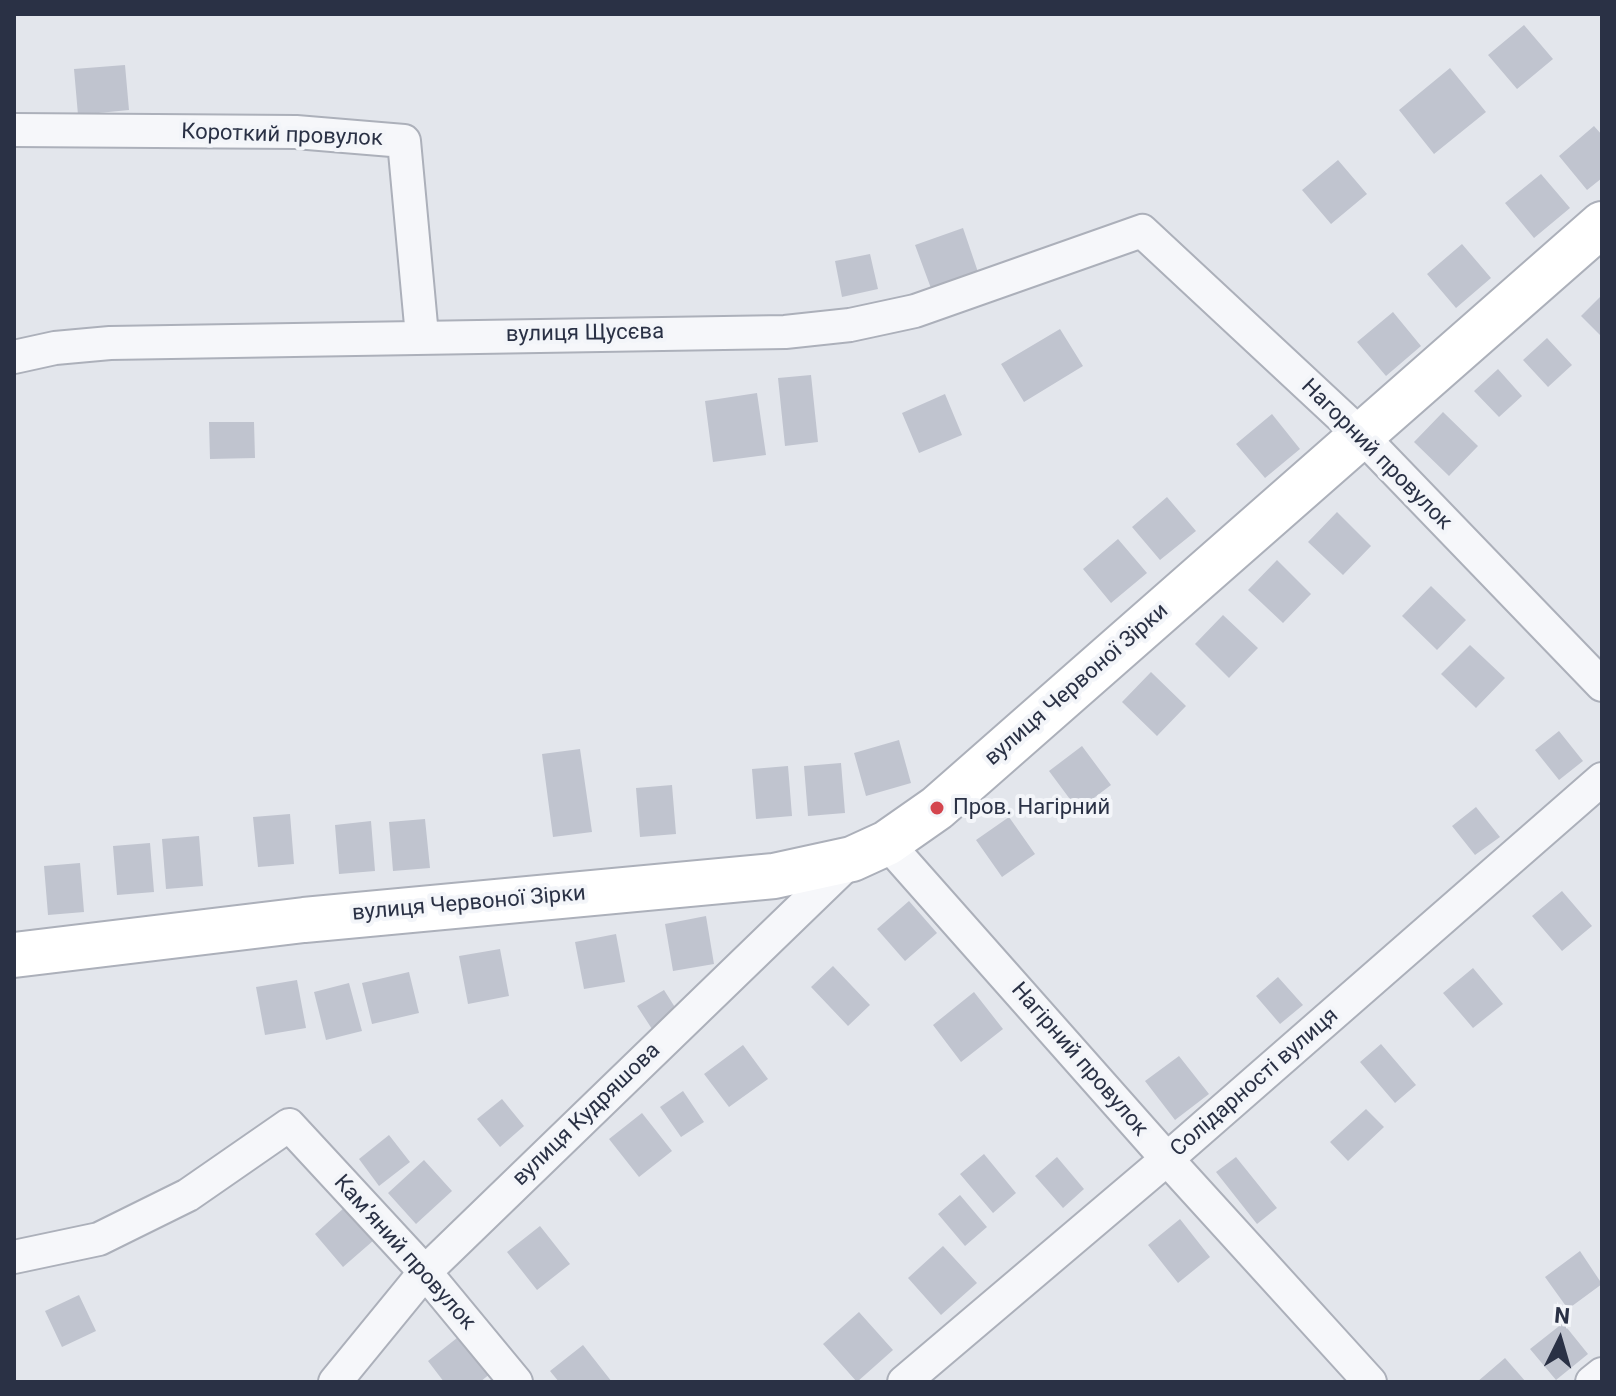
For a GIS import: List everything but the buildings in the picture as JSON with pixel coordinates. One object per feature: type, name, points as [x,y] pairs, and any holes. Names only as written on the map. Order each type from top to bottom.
[{"type":"street","name":"Короткий провулок","points":[[14,130],[296,132],[404,141],[422,336]]},
{"type":"street","name":"вулиця Червоної Зірки","points":[[14,955],[304,920],[774,876],[870,851],[937,808],[1602,224]]},
{"type":"street","name":"вулиця Щусєва","points":[[14,357],[55,348],[110,343],[785,332],[850,325],[915,311],[1142,231]]},
{"type":"street","name":"Нагорний провулок","points":[[1142,231],[1360,434],[1602,685]]},
{"type":"street","name":"Солідарності вулиця","points":[[904,1382],[1167,1159],[1602,779]]},
{"type":"street","name":"Нагірний провулок","points":[[870,851],[1167,1159],[1370,1382]]},
{"type":"street","name":"вулиця Кудряшова","points":[[335,1382],[425,1272],[870,851]]},
{"type":"street","name":"Кам’яний провулок","points":[[14,1257],[99,1239],[188,1195],[289,1125],[425,1272],[516,1382]]},
{"type":"street","points":[[1592,1382],[1602,1374]]},
{"type":"place","name":"Пров. Нагірний","points":[[937,808]]}]
